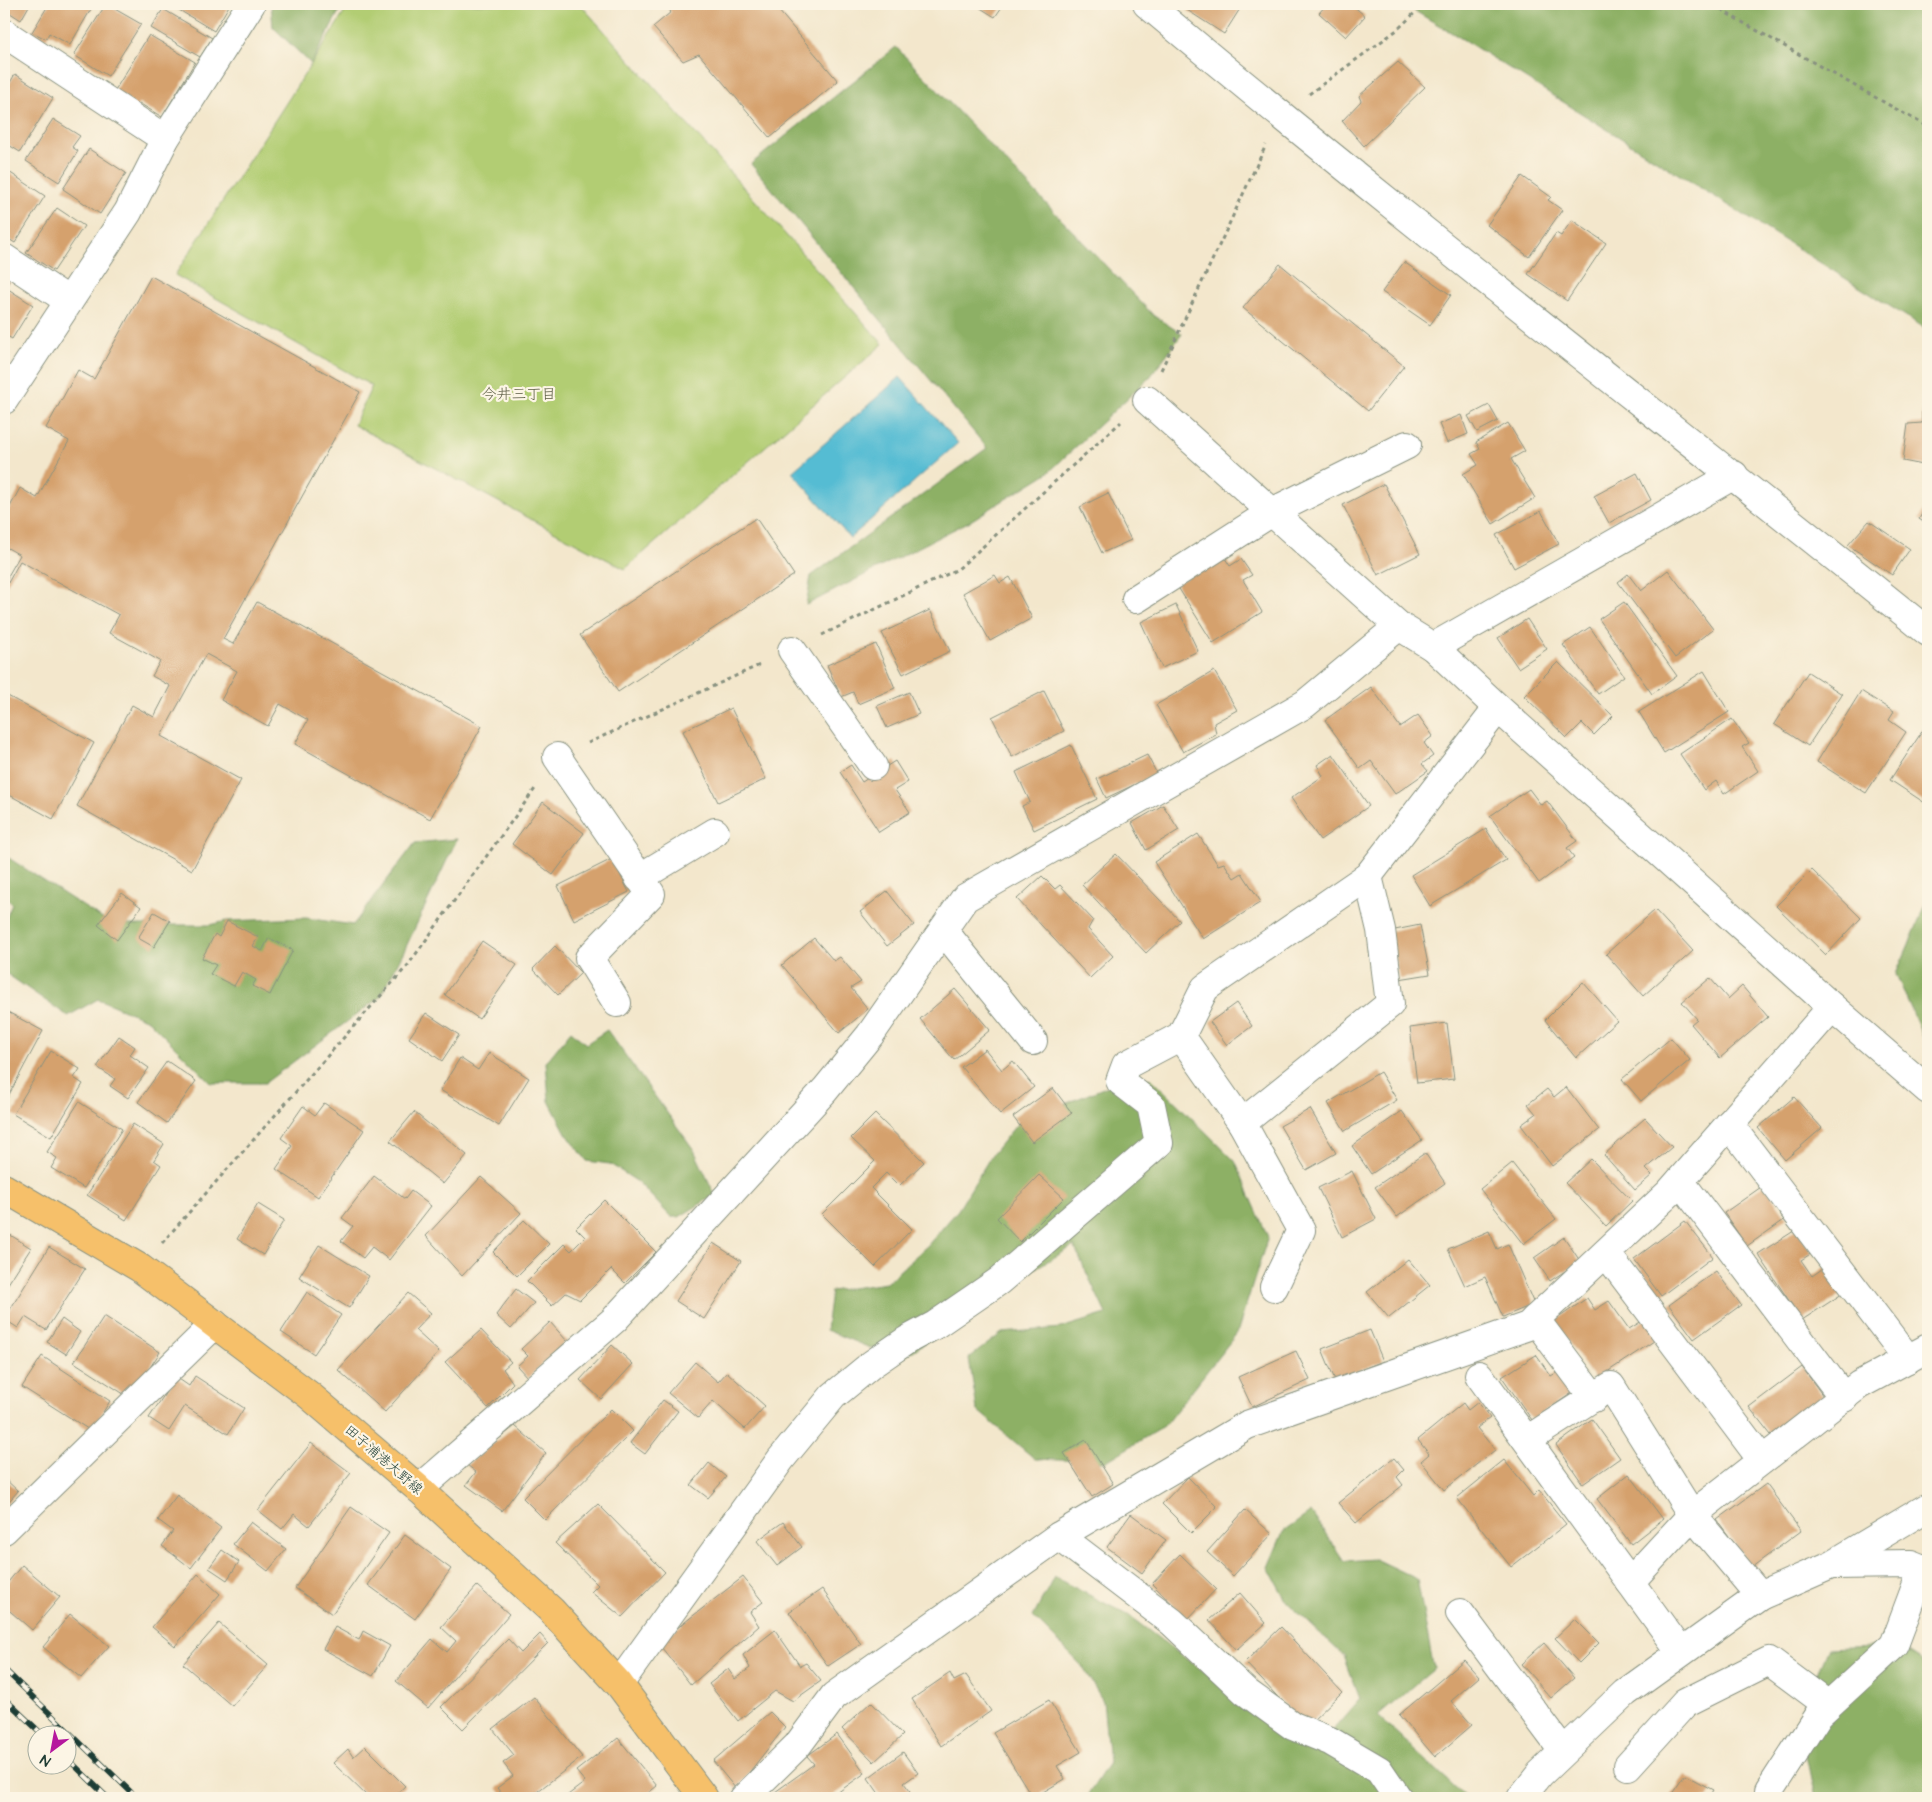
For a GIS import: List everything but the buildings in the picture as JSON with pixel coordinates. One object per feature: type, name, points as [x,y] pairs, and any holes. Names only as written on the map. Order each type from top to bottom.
[{"type":"main road","name":"田子浦港大野線","points":[[4,1188],[140,1268],[309,1395],[419,1490],[551,1610],[619,1684],[704,1798]]},
{"type":"street","points":[[4,400],[128,212],[165,139],[251,4]]},
{"type":"street","points":[[1147,4],[1280,115],[1734,475],[1928,632]]},
{"type":"street","points":[[4,34],[165,139]]},
{"type":"street","points":[[4,258],[69,301]]},
{"type":"street","points":[[1147,400],[1399,626],[1433,647],[1498,708],[1832,1007],[1928,1090]]},
{"type":"street","points":[[1136,599],[1272,512],[1407,445]]},
{"type":"street","points":[[1433,647],[1734,475]]},
{"type":"street","points":[[419,1490],[614,1320],[825,1090],[870,1035],[965,898],[1305,704],[1399,626]]},
{"type":"street","points":[[792,650],[873,766]]},
{"type":"street","points":[[619,1684],[781,1458],[833,1396],[872,1364],[907,1340],[935,1325],[999,1281],[1159,1143],[1151,1105],[1120,1081],[1126,1065],[1181,1036],[1205,988],[1368,876],[1498,708]]},
{"type":"street","points":[[557,757],[651,894],[589,958],[617,1003]]},
{"type":"street","points":[[639,878],[715,832]]},
{"type":"street","points":[[1242,1124],[1390,1004],[1381,930],[1368,876]]},
{"type":"street","points":[[944,930],[1033,1041]]},
{"type":"street","points":[[744,1798],[797,1746],[834,1696],[1059,1536],[1248,1425],[1528,1326],[1669,1193],[1832,1007]]},
{"type":"street","points":[[1181,1036],[1242,1124],[1301,1230],[1274,1287]]},
{"type":"street","points":[[1630,1582],[1692,1514],[1859,1385],[1918,1354],[1729,1124]]},
{"type":"street","points":[[1680,1181],[1844,1398]]},
{"type":"street","points":[[1606,1253],[1762,1460]]},
{"type":"street","points":[[1535,1319],[1594,1398]]},
{"type":"street","points":[[4,1530],[215,1324]]},
{"type":"street","points":[[1479,1375],[1681,1652]]},
{"type":"street","points":[[1527,1440],[1611,1386],[1692,1514],[1760,1596]]},
{"type":"street","points":[[1521,1798],[1540,1774],[1625,1693],[1681,1652],[1760,1596],[1830,1565],[1928,1507]]},
{"type":"street","points":[[1059,1536],[1172,1622],[1246,1692],[1293,1726],[1330,1741],[1379,1770],[1398,1798]]},
{"type":"street","points":[[1769,1790],[1819,1714],[1894,1645],[1925,1569],[1911,1564],[1830,1565]]},
{"type":"street","points":[[1460,1613],[1564,1751]]},
{"type":"street","points":[[1628,1766],[1685,1703],[1769,1661],[1828,1705]]},
{"type":"path","points":[[1715,4],[1728,14],[1928,127]]},
{"type":"green space","points":[[271,4],[343,4],[311,64],[273,27]]},
{"type":"green space","points":[[350,4],[580,4],[883,344],[625,569],[354,425],[372,386],[175,275]]},
{"type":"green space","points":[[1403,4],[1928,4],[1928,330],[1464,40]]},
{"type":"green space","points":[[896,47],[1154,316],[1182,334],[1150,377],[1049,472],[972,520],[806,605],[811,576],[987,448],[751,164]]},
{"type":"green space","points":[[457,839],[380,997],[265,1083],[211,1083],[148,1020],[98,999],[68,1016],[4,972],[4,923],[12,904],[4,895],[4,855],[112,925],[209,925],[227,921],[306,918],[353,925],[415,843]]},
{"type":"green space","points":[[1928,900],[1928,1048],[1896,974]]},
{"type":"green space","points":[[607,1030],[694,1150],[715,1195],[679,1217],[671,1217],[638,1182],[610,1164],[587,1161],[566,1133],[549,1101],[546,1062],[571,1031],[586,1044]]},
{"type":"green space","points":[[1151,1078],[1235,1161],[1268,1237],[1237,1333],[1164,1426],[1105,1462],[1035,1459],[977,1410],[969,1358],[1002,1333],[1061,1328],[1106,1314],[1074,1246],[1025,1274],[900,1360],[826,1330],[831,1291],[886,1283],[928,1245],[958,1210],[991,1156],[1017,1124],[1120,1081]]},
{"type":"green space","points":[[1311,1512],[1344,1561],[1375,1559],[1417,1579],[1434,1669],[1378,1716],[1467,1798],[1086,1798],[1109,1763],[1103,1701],[1082,1666],[1033,1617],[1054,1577],[1128,1615],[1189,1661],[1284,1727],[1326,1738],[1360,1699],[1344,1656],[1287,1602],[1268,1567],[1283,1532]]},
{"type":"green space","points":[[1894,1645],[1928,1667],[1928,1798],[1816,1798],[1799,1717],[1828,1648]]},
{"type":"water","points":[[900,377],[958,443],[850,538],[792,472]]},
{"type":"railway","points":[[4,1669],[137,1798]]},
{"type":"railway","points":[[4,1698],[31,1724]]},
{"type":"railway","points":[[78,1769],[108,1798]]},
{"type":"district","name":"今井三丁目","points":[[519,394]]}]
